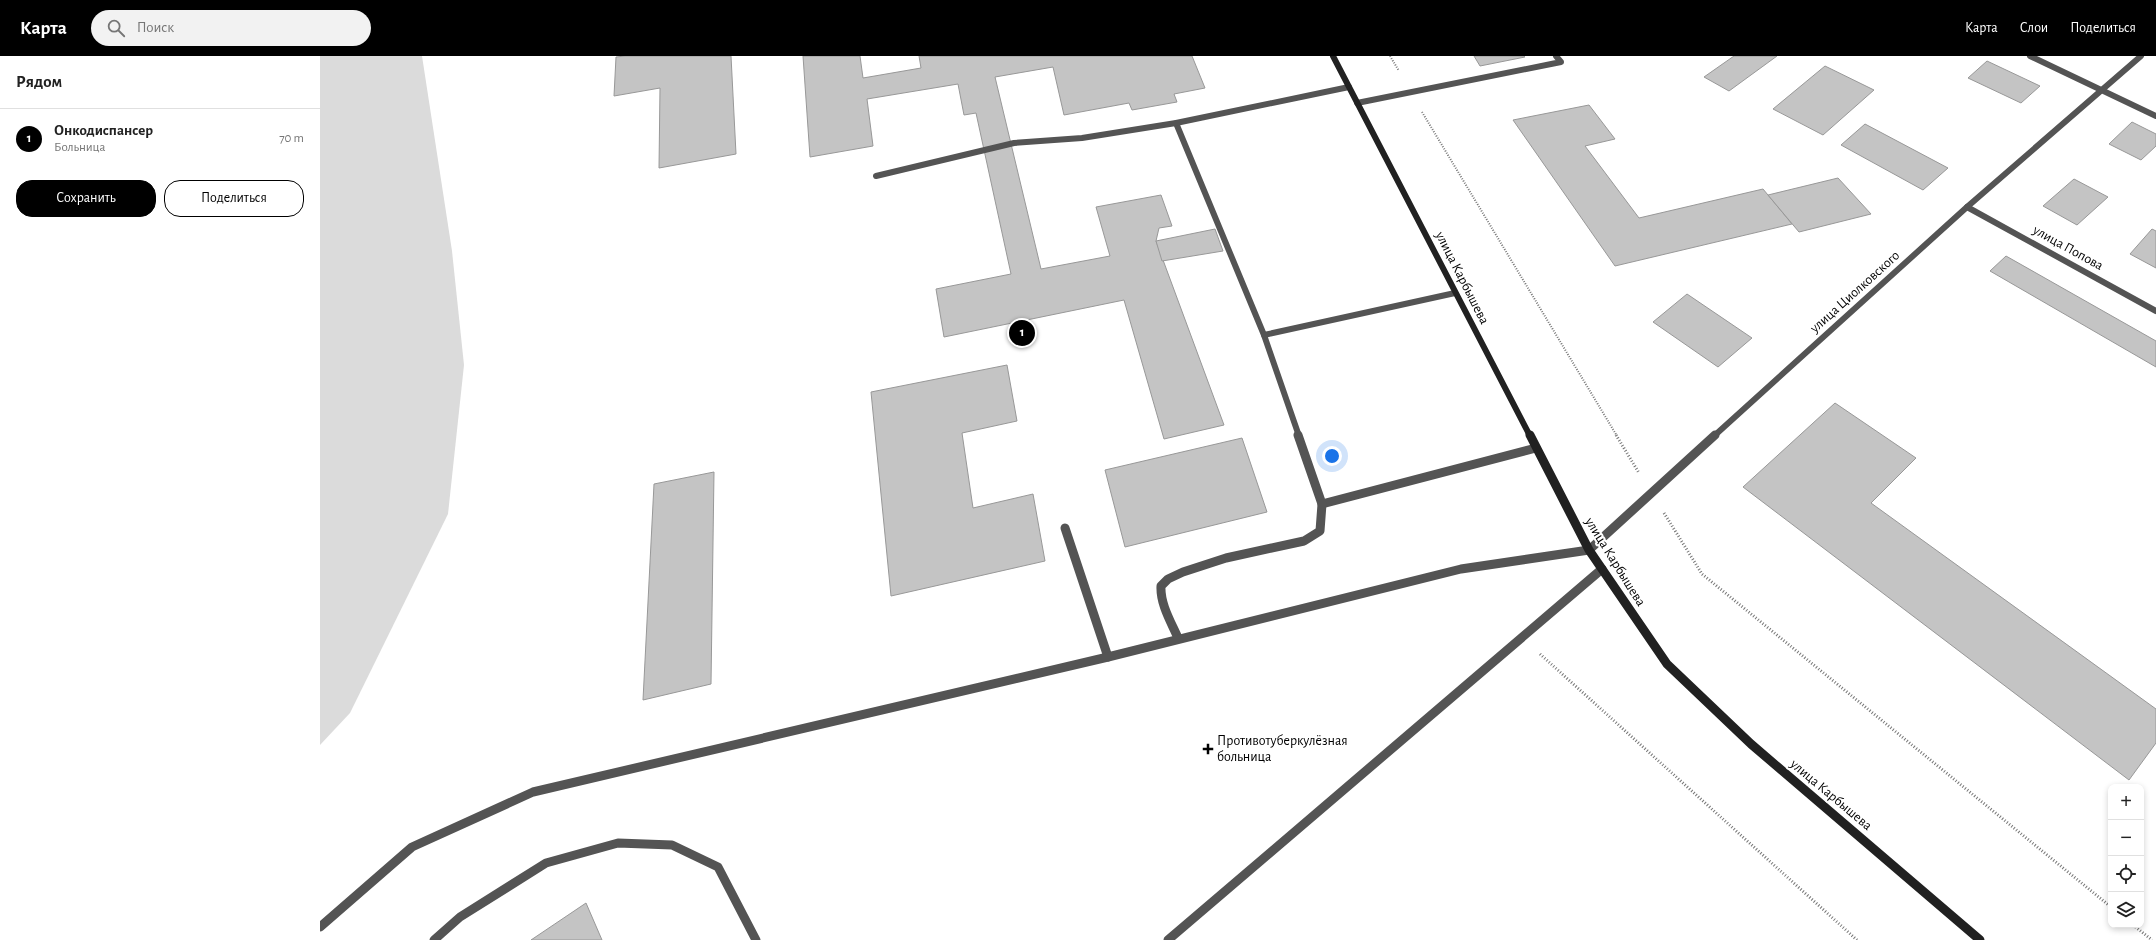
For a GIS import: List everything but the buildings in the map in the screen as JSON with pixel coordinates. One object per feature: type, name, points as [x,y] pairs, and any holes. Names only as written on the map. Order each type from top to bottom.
[{"type":"main road","name":"улица Карбышева","points":[[1333,56],[1589,550],[1668,664],[1751,744],[1980,940]]},
{"type":"street","points":[[1357,103],[1560,62],[1556,56]]},
{"type":"street","points":[[2030,56],[2156,116]]},
{"type":"street","name":"улица Циолковского","points":[[1589,550],[1967,207],[2141,56]]},
{"type":"street","points":[[876,176],[1014,143],[1082,138],[1176,123],[1349,87]]},
{"type":"street","points":[[1176,123],[1264,335],[1322,504],[1320,531],[1304,541],[1190,568],[1166,579],[1161,586],[1161,596],[1178,638]]},
{"type":"street","name":"улица Попова","points":[[1967,207],[2156,311]]},
{"type":"street","points":[[1264,335],[1455,293]]},
{"type":"street","points":[[1322,504],[1536,448]]},
{"type":"street","points":[[1065,528],[1108,657]]},
{"type":"street","points":[[320,927],[412,847],[532,792],[1108,657],[1178,638],[1461,569],[1589,550]]},
{"type":"street","points":[[1168,940],[1602,570]]},
{"type":"street","points":[[434,940],[460,917],[546,863],[618,843],[672,845],[718,867],[756,940]]},
{"type":"path","points":[[1390,56],[1410,92],[1702,574],[2108,905]]},
{"type":"path","points":[[1522,637],[1857,940]]},
{"type":"path","points":[[2138,928],[2152,940]]},
{"type":"shaded area","points":[[320,56],[422,56],[452,251],[464,365],[448,514],[350,713],[320,745]]},
{"type":"place","name":"Онкодиспансер","points":[[1022,333]]},
{"type":"place","name":"Противотуберкулёзная больница","points":[[1208,749]]}]
